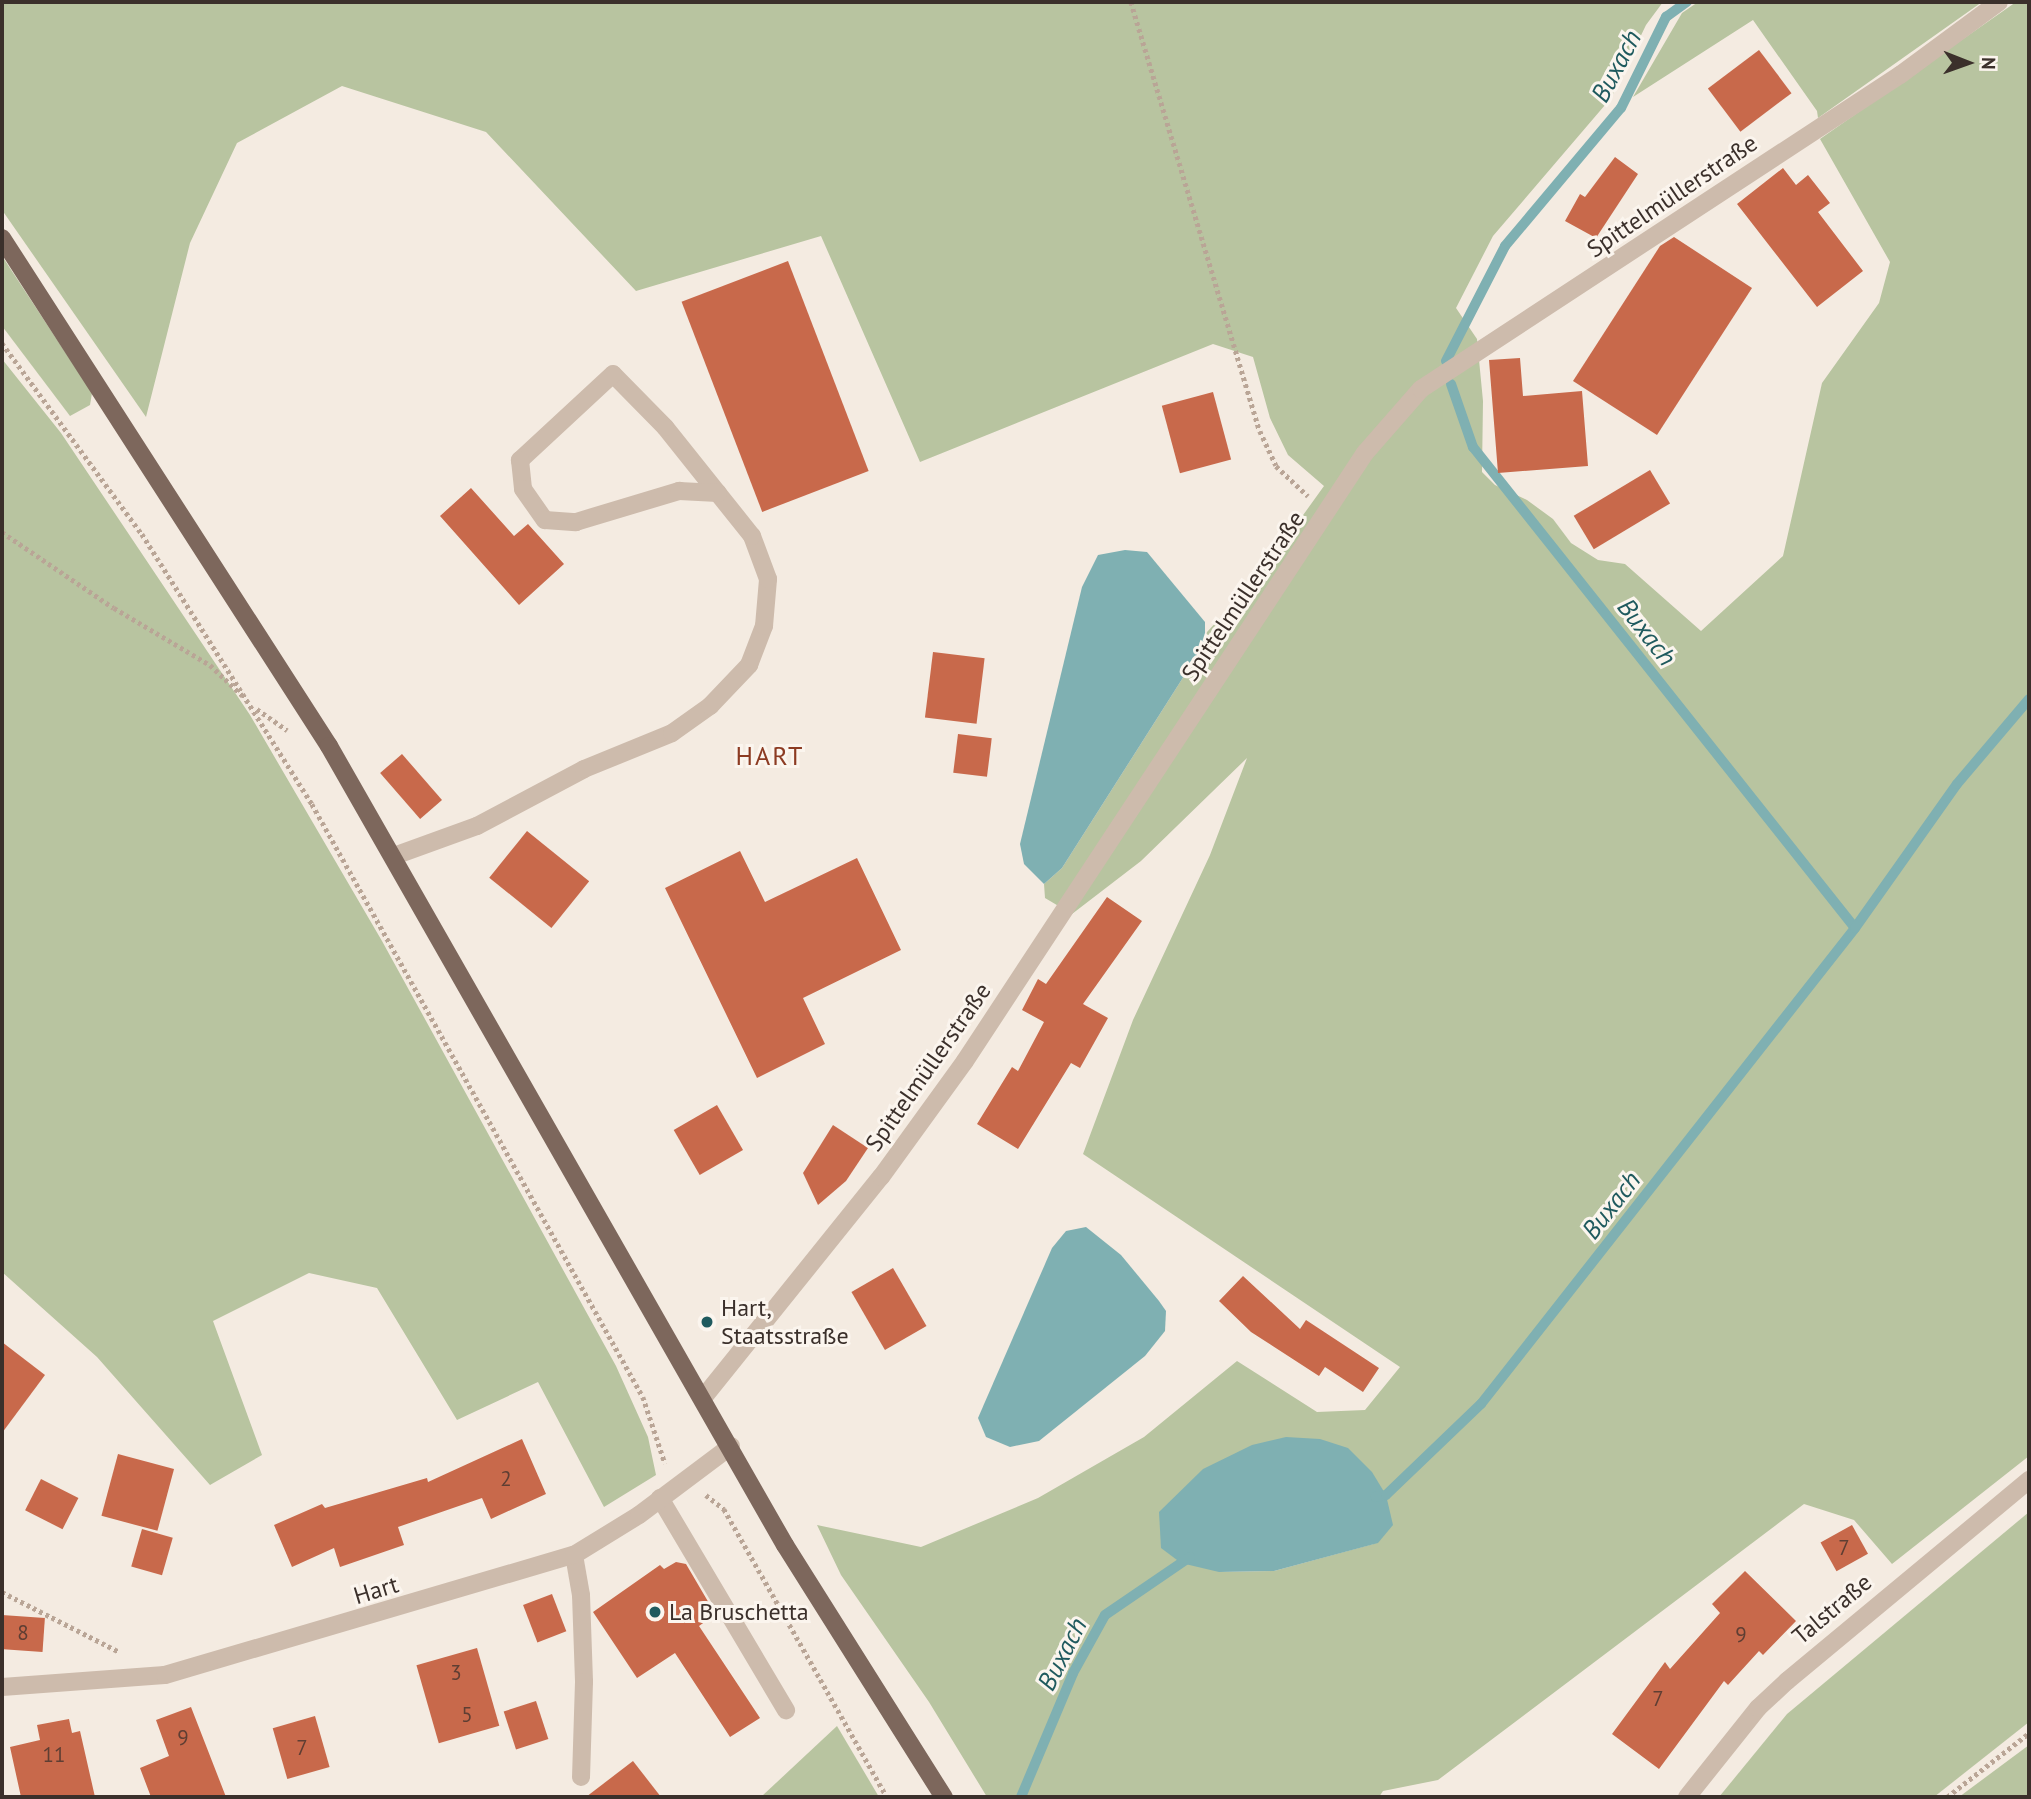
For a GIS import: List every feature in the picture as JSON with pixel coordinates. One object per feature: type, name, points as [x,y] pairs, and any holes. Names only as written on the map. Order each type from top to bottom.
[{"type":"main road","points":[[2,238],[243,610],[394,856],[849,1651],[944,1797]]},
{"type":"street","name":"Spittelmüllerstraße","points":[[703,1398],[881,1177],[965,1061],[1330,511],[1365,453],[1421,388],[1900,75],[1999,2]]},
{"type":"street","points":[[394,856],[477,826],[584,769],[671,733],[710,706],[749,665],[764,626],[768,579],[752,536],[665,427],[612,374],[520,460],[523,489],[545,520],[576,522],[679,491],[718,494]]},
{"type":"street","name":"Hart","points":[[2,1687],[165,1675],[574,1555],[660,1498],[731,1446]]},
{"type":"street","name":"Talstraße","points":[[1687,1797],[1758,1708],[1787,1681],[2029,1480]]},
{"type":"street","points":[[660,1498],[786,1710]]},
{"type":"street","points":[[574,1555],[584,1670],[582,1777]]},
{"type":"path","points":[[1131,2],[1260,431],[1276,466],[1295,488],[1330,511]]},
{"type":"path","points":[[2,343],[142,534],[251,704],[377,918],[643,1397],[667,1469],[680,1483],[724,1509],[887,1797]]},
{"type":"path","points":[[2,532],[114,608],[210,665],[251,704]]},
{"type":"path","points":[[2,1592],[165,1675]]},
{"type":"path","points":[[1947,1797],[2029,1733]]},
{"type":"green space","points":[[2,2],[1663,2],[1646,25],[1611,98],[1493,236],[1456,308],[1477,339],[1483,401],[1482,472],[1495,485],[1527,500],[1553,519],[1571,543],[1598,560],[1625,564],[1701,631],[1783,556],[1822,383],[1879,303],[1890,262],[1820,139],[2016,2],[2029,2],[2029,1456],[1892,1564],[1854,1520],[1804,1504],[1438,1780],[1383,1791],[1379,1797],[987,1797],[929,1702],[841,1575],[817,1525],[921,1547],[1038,1498],[1144,1437],[1237,1361],[1317,1412],[1365,1410],[1400,1367],[1083,1154],[1133,1020],[1210,855],[1247,758],[1141,861],[1072,914],[1045,898],[1044,884],[1062,868],[1205,643],[1207,632],[1260,575],[1324,486],[1288,455],[1270,418],[1253,357],[1213,344],[920,462],[821,236],[636,291],[486,132],[342,86],[237,143],[190,243],[146,417],[2,210]],"holes":[[[1377,1543],[1274,1571],[1219,1572]]]},
{"type":"green space","points":[[1698,2],[1982,2],[1818,118],[1817,111],[1753,20],[1633,97],[1682,13]]},
{"type":"green space","points":[[2,256],[92,393],[90,405],[70,416],[2,326]]},
{"type":"green space","points":[[2,359],[61,433],[250,715],[382,941],[616,1366],[648,1437],[656,1475],[604,1507],[538,1382],[457,1420],[377,1288],[309,1273],[213,1321],[262,1455],[210,1485],[97,1357],[2,1272]]},
{"type":"green space","points":[[2029,1512],[2029,1722],[1934,1797],[1719,1797],[1787,1714]]},
{"type":"green space","points":[[837,1726],[879,1797],[761,1797]]},
{"type":"green space","points":[[2029,1745],[2029,1797],[1959,1797]]},
{"type":"water","points":[[1125,550],[1147,552],[1205,622],[1205,643],[1062,868],[1044,884],[1024,864],[1020,844],[1082,587],[1098,555]]},
{"type":"water","points":[[1086,1227],[1121,1255],[1159,1301],[1166,1311],[1165,1331],[1145,1356],[1039,1441],[1010,1447],[986,1437],[978,1418],[1052,1248],[1066,1231]]},
{"type":"water","points":[[1286,1437],[1320,1439],[1348,1448],[1372,1472],[1386,1495],[1393,1525],[1378,1543],[1274,1571],[1219,1572],[1181,1563],[1161,1548],[1159,1512],[1203,1469],[1252,1445]]},
{"type":"building","points":[[1759,50],[1791,93],[1740,132],[1708,89]]},
{"type":"building","points":[[1615,157],[1638,174],[1596,238],[1565,221],[1580,194],[1585,197]]},
{"type":"building","points":[[1783,168],[1796,185],[1808,175],[1830,203],[1818,212],[1863,271],[1817,307],[1737,204]]},
{"type":"building","points":[[1674,237],[1752,288],[1657,435],[1573,381],[1660,246]]},
{"type":"building","points":[[788,261],[869,471],[762,512],[682,302]]},
{"type":"building","points":[[1520,358],[1523,396],[1582,391],[1588,466],[1498,473],[1489,360]]},
{"type":"building","points":[[1213,392],[1231,460],[1180,473],[1162,406]]},
{"type":"building","points":[[1650,470],[1670,503],[1594,549],[1574,516]]},
{"type":"building","points":[[471,488],[514,536],[528,524],[564,564],[519,605],[440,516]]},
{"type":"building","points":[[933,652],[985,658],[977,724],[925,718]]},
{"type":"building","points":[[958,734],[992,738],[987,777],[953,773]]},
{"type":"building","points":[[402,754],[442,800],[420,819],[380,773]]},
{"type":"building","points":[[527,831],[589,881],[551,928],[489,878]]},
{"type":"building","points":[[740,851],[765,902],[857,858],[901,950],[803,998],[825,1044],[757,1078],[665,888]]},
{"type":"building","points":[[1107,897],[1142,921],[1083,1004],[1108,1018],[1080,1068],[1071,1063],[1018,1149],[977,1124],[1012,1067],[1018,1071],[1044,1022],[1022,1010],[1038,979],[1046,984]]},
{"type":"building","points":[[717,1105],[743,1150],[700,1175],[674,1130]]},
{"type":"building","points":[[833,1125],[868,1148],[846,1181],[818,1205],[803,1173]]},
{"type":"building","points":[[893,1268],[926,1326],[885,1350],[851,1292]]},
{"type":"building","points":[[1243,1276],[1300,1329],[1306,1320],[1379,1368],[1363,1392],[1325,1367],[1319,1376],[1251,1332],[1219,1301]]},
{"type":"building","points":[[2,1342],[45,1375],[2,1433]]},
{"type":"building","points":[[522,1439],[546,1494],[491,1519],[482,1498],[398,1527],[404,1545],[340,1567],[334,1548],[292,1567],[274,1525],[322,1504],[325,1508],[427,1478],[428,1482]]},
{"type":"building","points":[[118,1454],[174,1469],[157,1531],[101,1516]]},
{"type":"building","points":[[41,1479],[78,1498],[63,1529],[25,1510]]},
{"type":"building","points":[[1852,1525],[1868,1554],[1837,1571],[1821,1542]]},
{"type":"building","points":[[142,1529],[173,1538],[162,1575],[131,1566]]},
{"type":"building","points":[[676,1562],[686,1564],[713,1610],[713,1616],[699,1626],[760,1718],[730,1737],[675,1653],[637,1678],[593,1612],[660,1565],[664,1569]]},
{"type":"building","points":[[1745,1571],[1796,1621],[1763,1655],[1759,1651],[1728,1685],[1724,1681],[1659,1769],[1612,1734],[1665,1662],[1670,1669],[1720,1613],[1712,1604]]},
{"type":"building","points":[[552,1594],[566,1631],[537,1642],[523,1605]]},
{"type":"building","points":[[2,1615],[45,1618],[43,1652],[2,1649]]},
{"type":"building","points":[[477,1648],[499,1726],[439,1743],[416,1665]]},
{"type":"building","points":[[536,1701],[548,1739],[516,1750],[504,1712]]},
{"type":"building","points":[[191,1707],[226,1797],[151,1797],[140,1768],[169,1756],[156,1720]]},
{"type":"building","points":[[315,1716],[330,1767],[287,1779],[273,1728]]},
{"type":"building","points":[[69,1719],[72,1733],[80,1731],[95,1797],[21,1797],[10,1747],[40,1740],[37,1725]]},
{"type":"building","points":[[633,1761],[661,1797],[586,1797]]},
{"type":"waterway","name":"Buxach","points":[[1446,361],[1505,246],[1621,108],[1666,17],[1687,2]]},
{"type":"waterway","name":"Buxach","points":[[1451,384],[1473,447],[1855,928]]},
{"type":"waterway","name":"Buxach","points":[[1375,1497],[1386,1495],[1481,1404],[1855,928],[1957,784],[2029,699]]},
{"type":"waterway","name":"Buxach","points":[[1021,1797],[1073,1673],[1105,1615],[1190,1557]]},
{"type":"place","name":"Hart, Staatsstraße","points":[[707,1322]]},
{"type":"place","name":"La Bruschetta","points":[[655,1612]]},
{"type":"district","name":"HART","points":[[770,756]]}]
